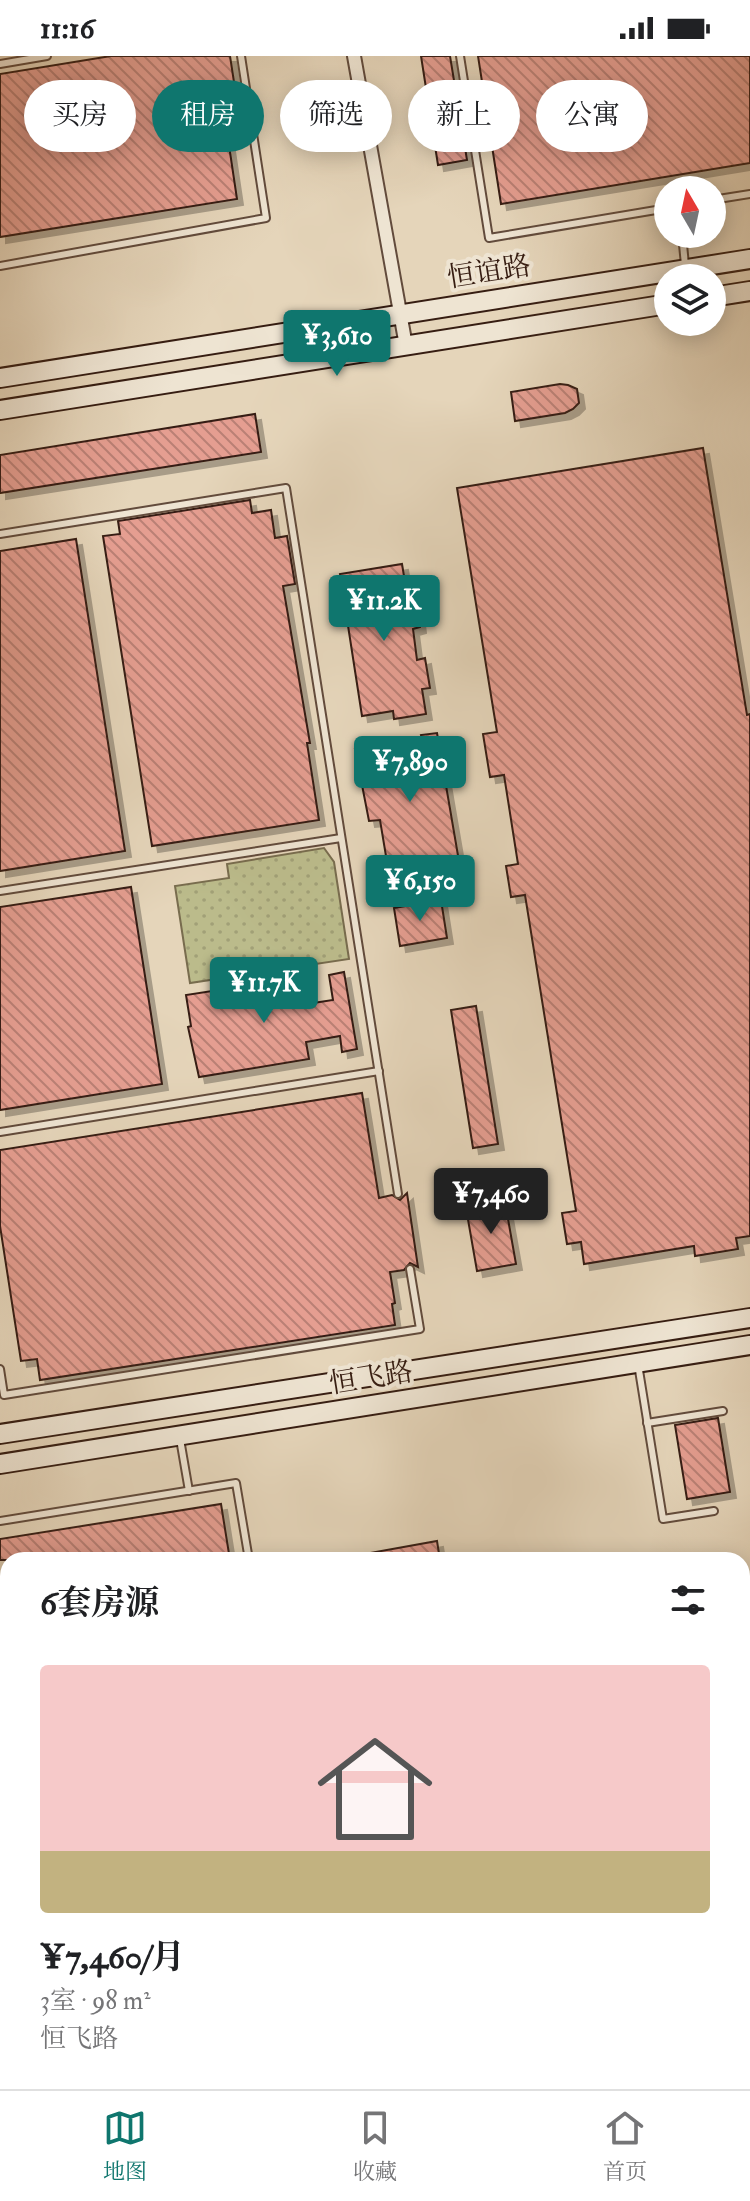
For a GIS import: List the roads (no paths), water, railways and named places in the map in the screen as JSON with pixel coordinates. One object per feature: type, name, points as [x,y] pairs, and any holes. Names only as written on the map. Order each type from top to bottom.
[{"type":"main road","name":"恒谊路","points":[[718,264],[750,259]]},
{"type":"main road","name":"恒谊路","points":[[0,378],[654,274]]},
{"type":"main road","points":[[726,295],[750,291]]},
{"type":"main road","points":[[0,410],[654,306]]},
{"type":"main road","name":"恒飞路","points":[[0,1434],[750,1318]]},
{"type":"main road","name":"恒飞路","points":[[0,1464],[750,1345]]},
{"type":"street","points":[[354,56],[406,346]]},
{"type":"lane","points":[[0,64],[47,56]]},
{"type":"lane","points":[[0,266],[266,218],[241,56]]},
{"type":"lane","points":[[460,56],[489,238],[654,210]]},
{"type":"lane","points":[[726,198],[750,194]]},
{"type":"lane","points":[[0,534],[286,488],[398,1194]]},
{"type":"lane","points":[[0,891],[341,838]]},
{"type":"lane","points":[[0,1132],[379,1071]]},
{"type":"lane","points":[[0,1369],[4,1395],[420,1329],[410,1269]]},
{"type":"lane","points":[[638,1364],[663,1519],[714,1511]]},
{"type":"lane","points":[[647,1423],[723,1411]]},
{"type":"lane","points":[[180,1436],[189,1491]]},
{"type":"lane","points":[[0,1521],[236,1483],[248,1552]]}]
